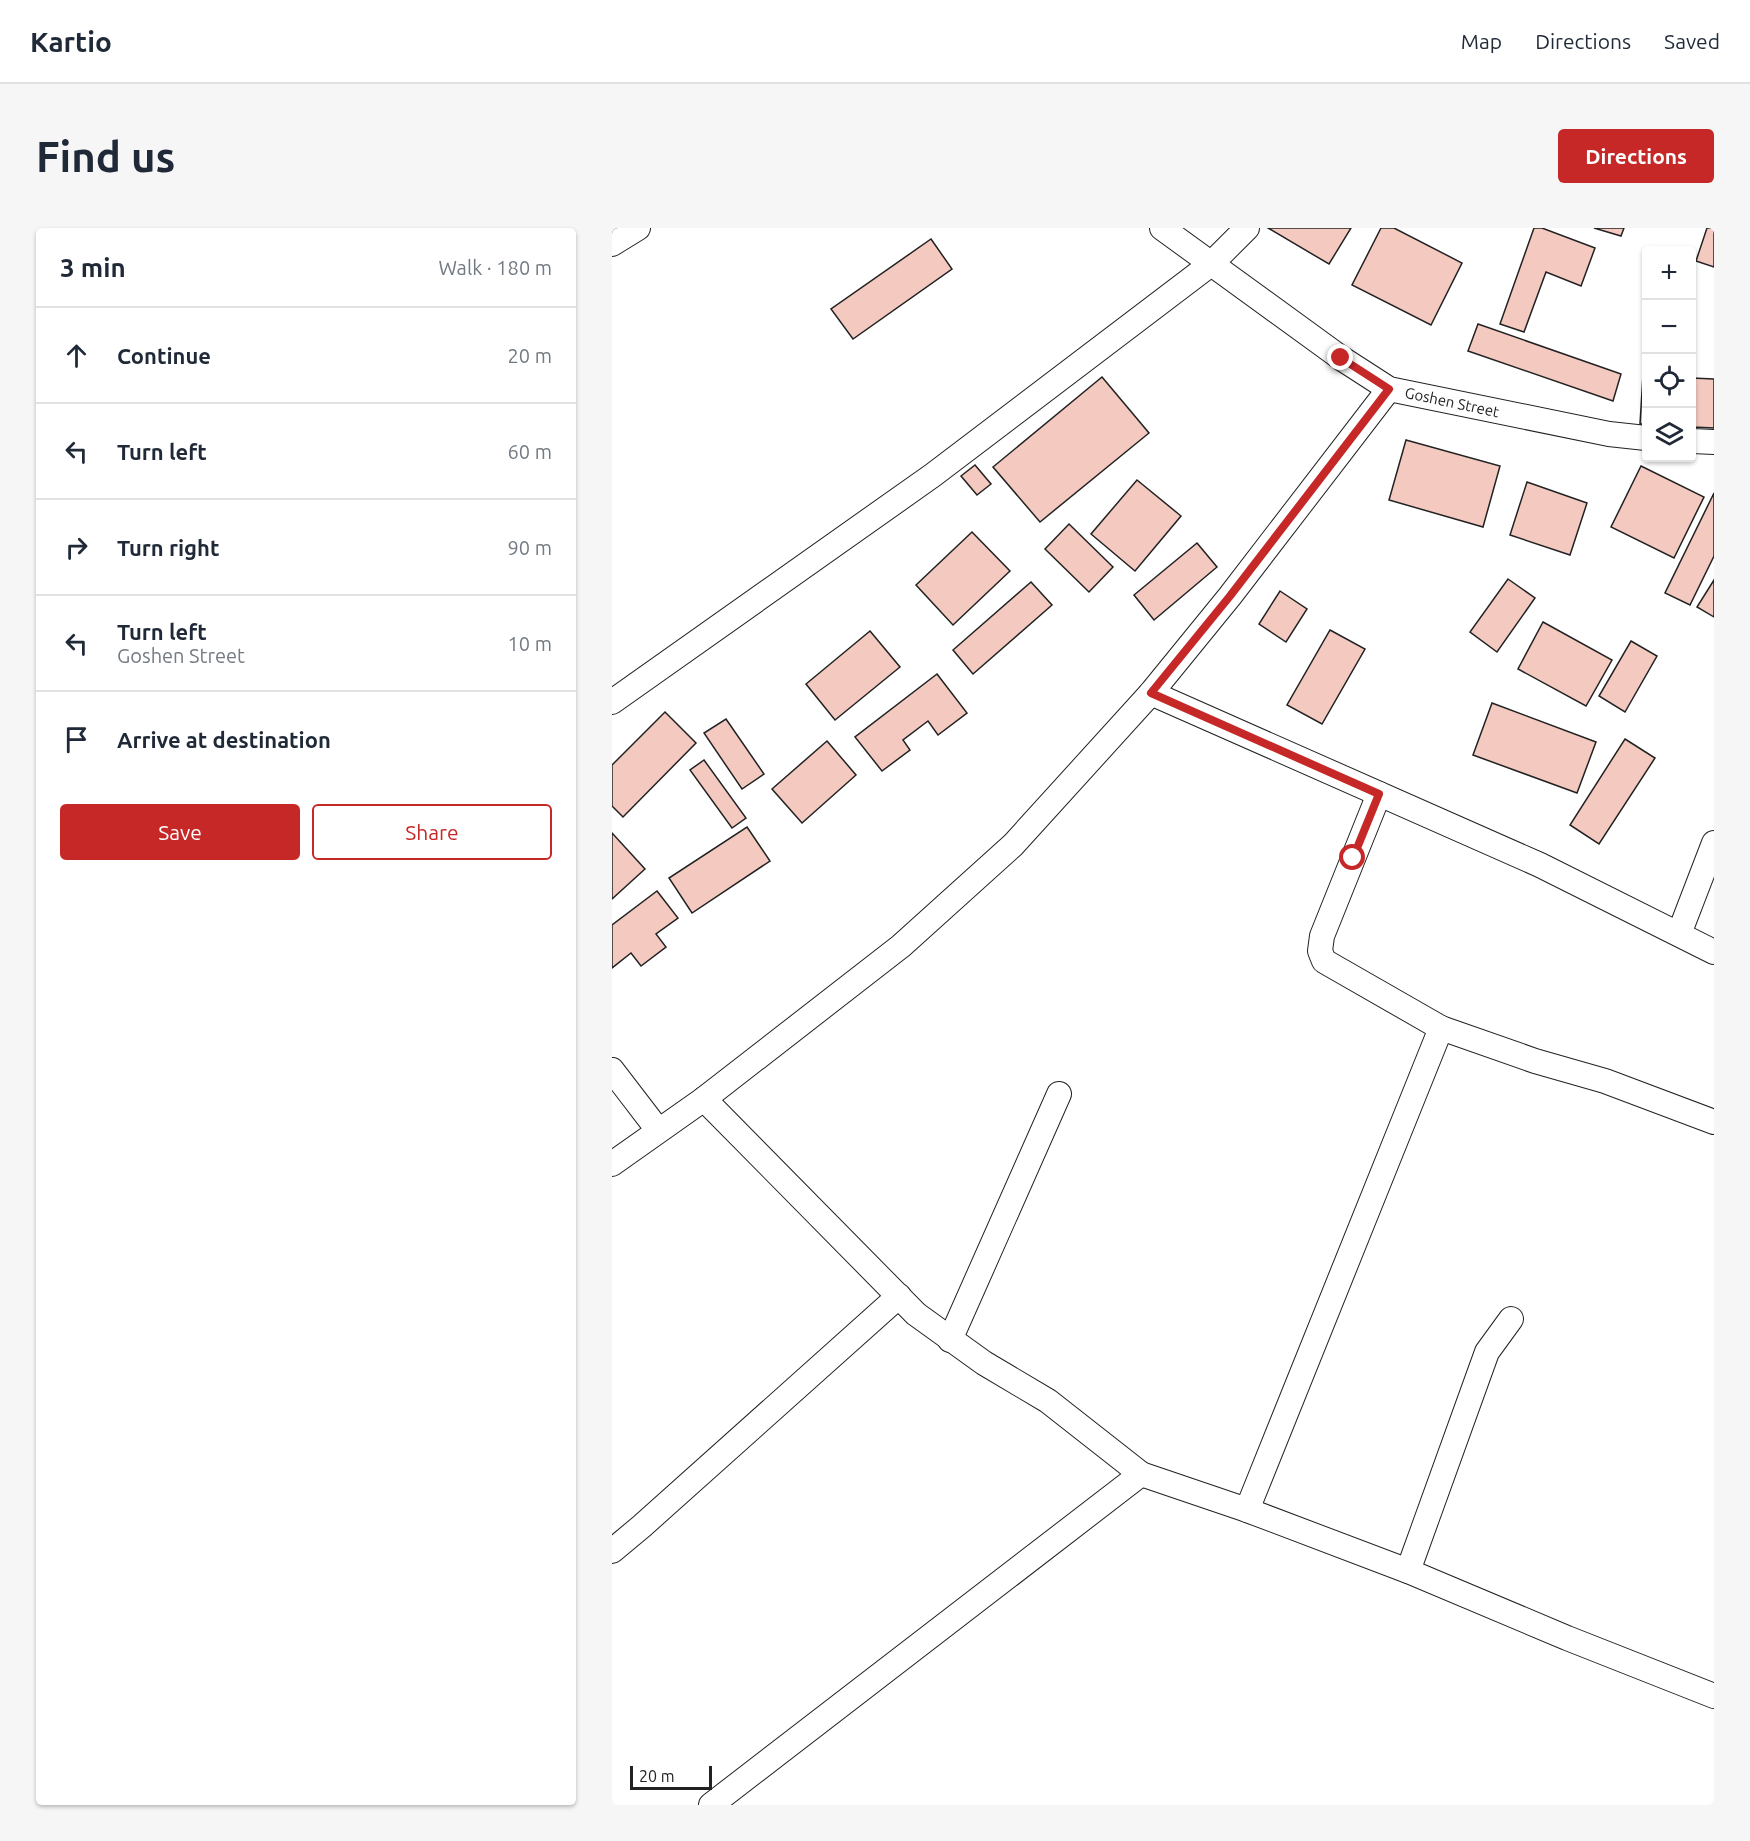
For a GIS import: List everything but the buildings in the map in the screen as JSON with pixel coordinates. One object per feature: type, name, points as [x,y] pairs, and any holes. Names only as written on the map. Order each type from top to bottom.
[{"type":"street","name":"Goshen Street","points":[[1162,228],[1341,358],[1389,389],[1609,434],[1642,437]]},
{"type":"street","points":[[612,702],[933,475],[1211,264],[1247,228]]},
{"type":"street","points":[[612,1164],[704,1099],[901,946],[1013,845],[1151,693],[1230,596],[1389,389]]},
{"type":"street","points":[[1696,441],[1714,442]]},
{"type":"street","points":[[1151,693],[1540,865],[1714,952]]},
{"type":"street","points":[[1379,794],[1322,936],[1320,951],[1324,961],[1441,1029],[1535,1061],[1605,1081],[1714,1122]]},
{"type":"street","points":[[1679,934],[1714,843]]},
{"type":"street","points":[[1247,1510],[1441,1029]]},
{"type":"street","points":[[612,1070],[658,1130]]},
{"type":"street","points":[[950,1340],[1059,1094]]},
{"type":"street","points":[[704,1099],[916,1314],[984,1363],[1048,1401],[1141,1474],[1247,1510],[1408,1571],[1567,1638],[1714,1696]]},
{"type":"street","points":[[612,1551],[899,1296]]},
{"type":"street","points":[[1408,1571],[1487,1352],[1511,1319]]},
{"type":"street","points":[[711,1805],[1141,1474]]},
{"type":"route","points":[[1341,358],[1389,389],[1230,596],[1151,693],[1379,794],[1353,858]]}]
